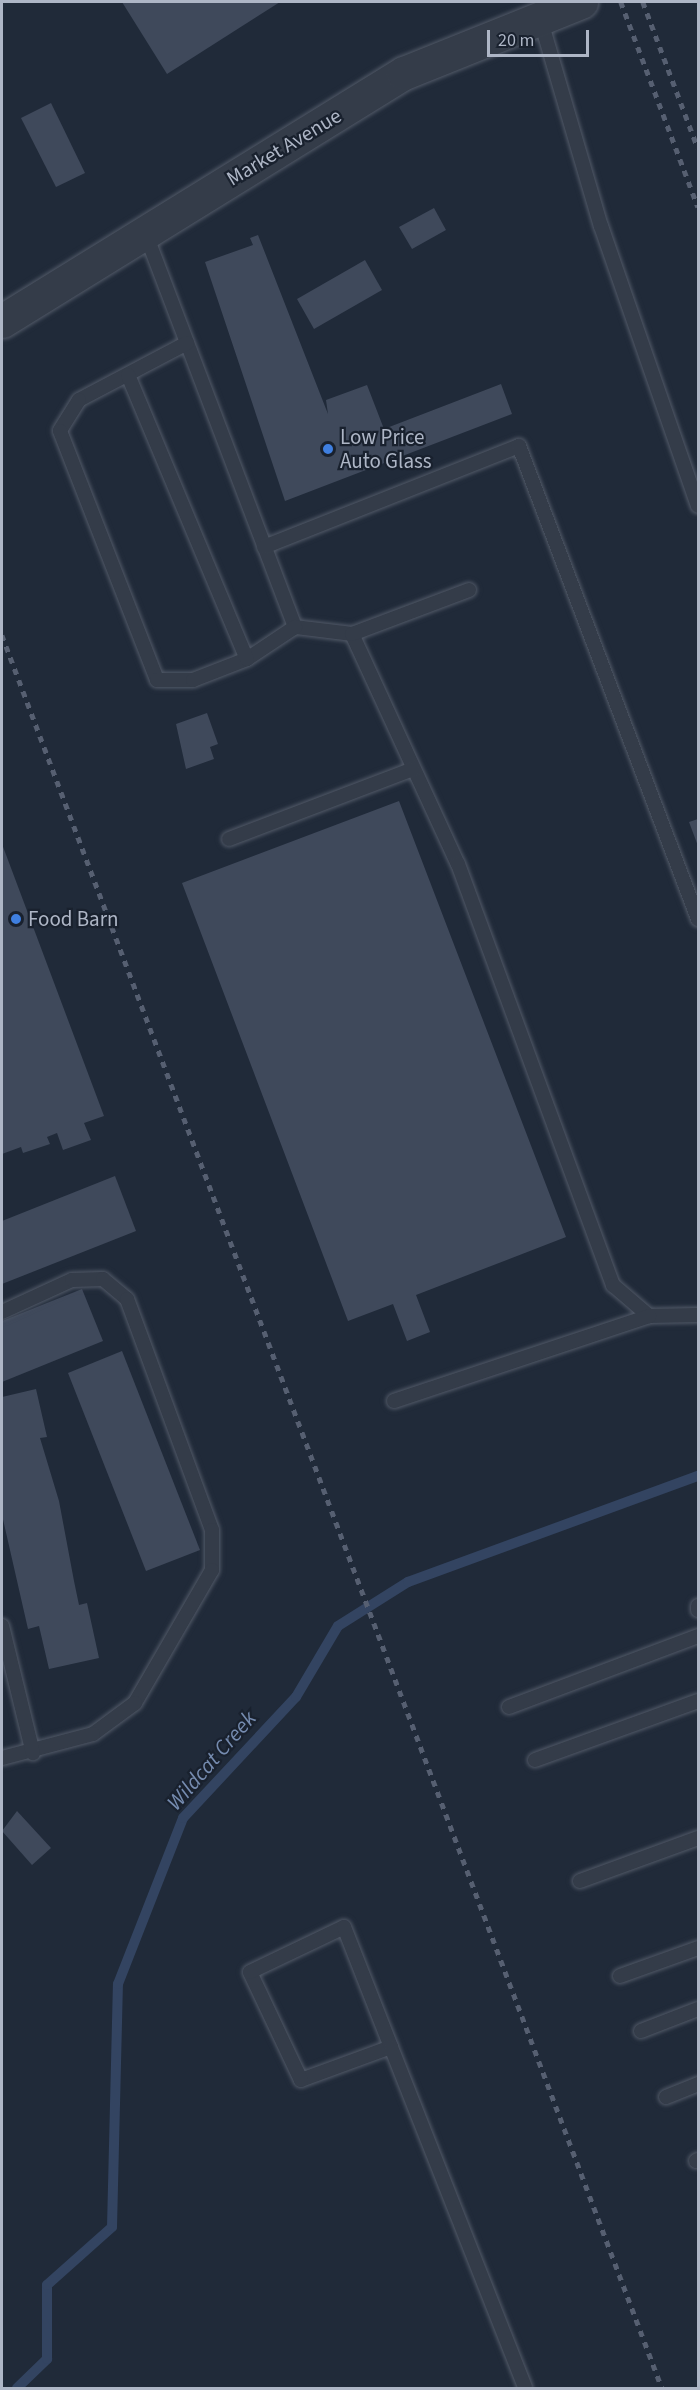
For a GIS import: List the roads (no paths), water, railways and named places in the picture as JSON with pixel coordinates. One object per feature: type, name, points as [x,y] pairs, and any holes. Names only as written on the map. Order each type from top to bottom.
[{"type":"street","name":"Market Avenue","points":[[2,321],[404,73],[580,2]]},
{"type":"lane","points":[[540,18],[600,226],[699,506]]},
{"type":"lane","points":[[145,231],[295,627]]},
{"type":"lane","points":[[187,343],[79,400],[60,431],[157,680],[193,680],[247,659],[295,627],[352,634],[469,590]]},
{"type":"lane","points":[[128,375],[247,659]]},
{"type":"lane","points":[[264,548],[519,446],[699,919]]},
{"type":"lane","points":[[352,634],[412,769],[458,864],[613,1285],[649,1316]]},
{"type":"lane","points":[[229,839],[412,769]]},
{"type":"lane","points":[[2,1312],[72,1280],[103,1279],[127,1299],[212,1530],[212,1570],[135,1703],[93,1734],[33,1754],[2,1758]]},
{"type":"lane","points":[[394,1401],[649,1316],[699,1316]]},
{"type":"lane","points":[[2,1626],[33,1754]]},
{"type":"lane","points":[[509,1707],[699,1636]]},
{"type":"lane","points":[[535,1760],[699,1701]]},
{"type":"lane","points":[[580,1881],[699,1838]]},
{"type":"lane","points":[[391,2047],[301,2080],[250,1972],[344,1927],[525,2388]]},
{"type":"lane","points":[[620,1976],[699,1948]]},
{"type":"lane","points":[[641,2031],[699,2009]]},
{"type":"lane","points":[[666,2097],[699,2084]]},
{"type":"waterway","name":"Wildcat Creek","points":[[17,2388],[47,2359],[47,2285],[112,2227],[118,1984],[183,1818],[296,1697],[338,1626],[408,1582],[698,1476]]},
{"type":"railway","points":[[621,2],[698,207]]},
{"type":"railway","points":[[643,2],[698,148]]},
{"type":"railway","points":[[2,635],[662,2388]]},
{"type":"place","name":"Low Price Auto Glass","points":[[328,449]]},
{"type":"place","name":"Food Barn","points":[[16,919]]}]
